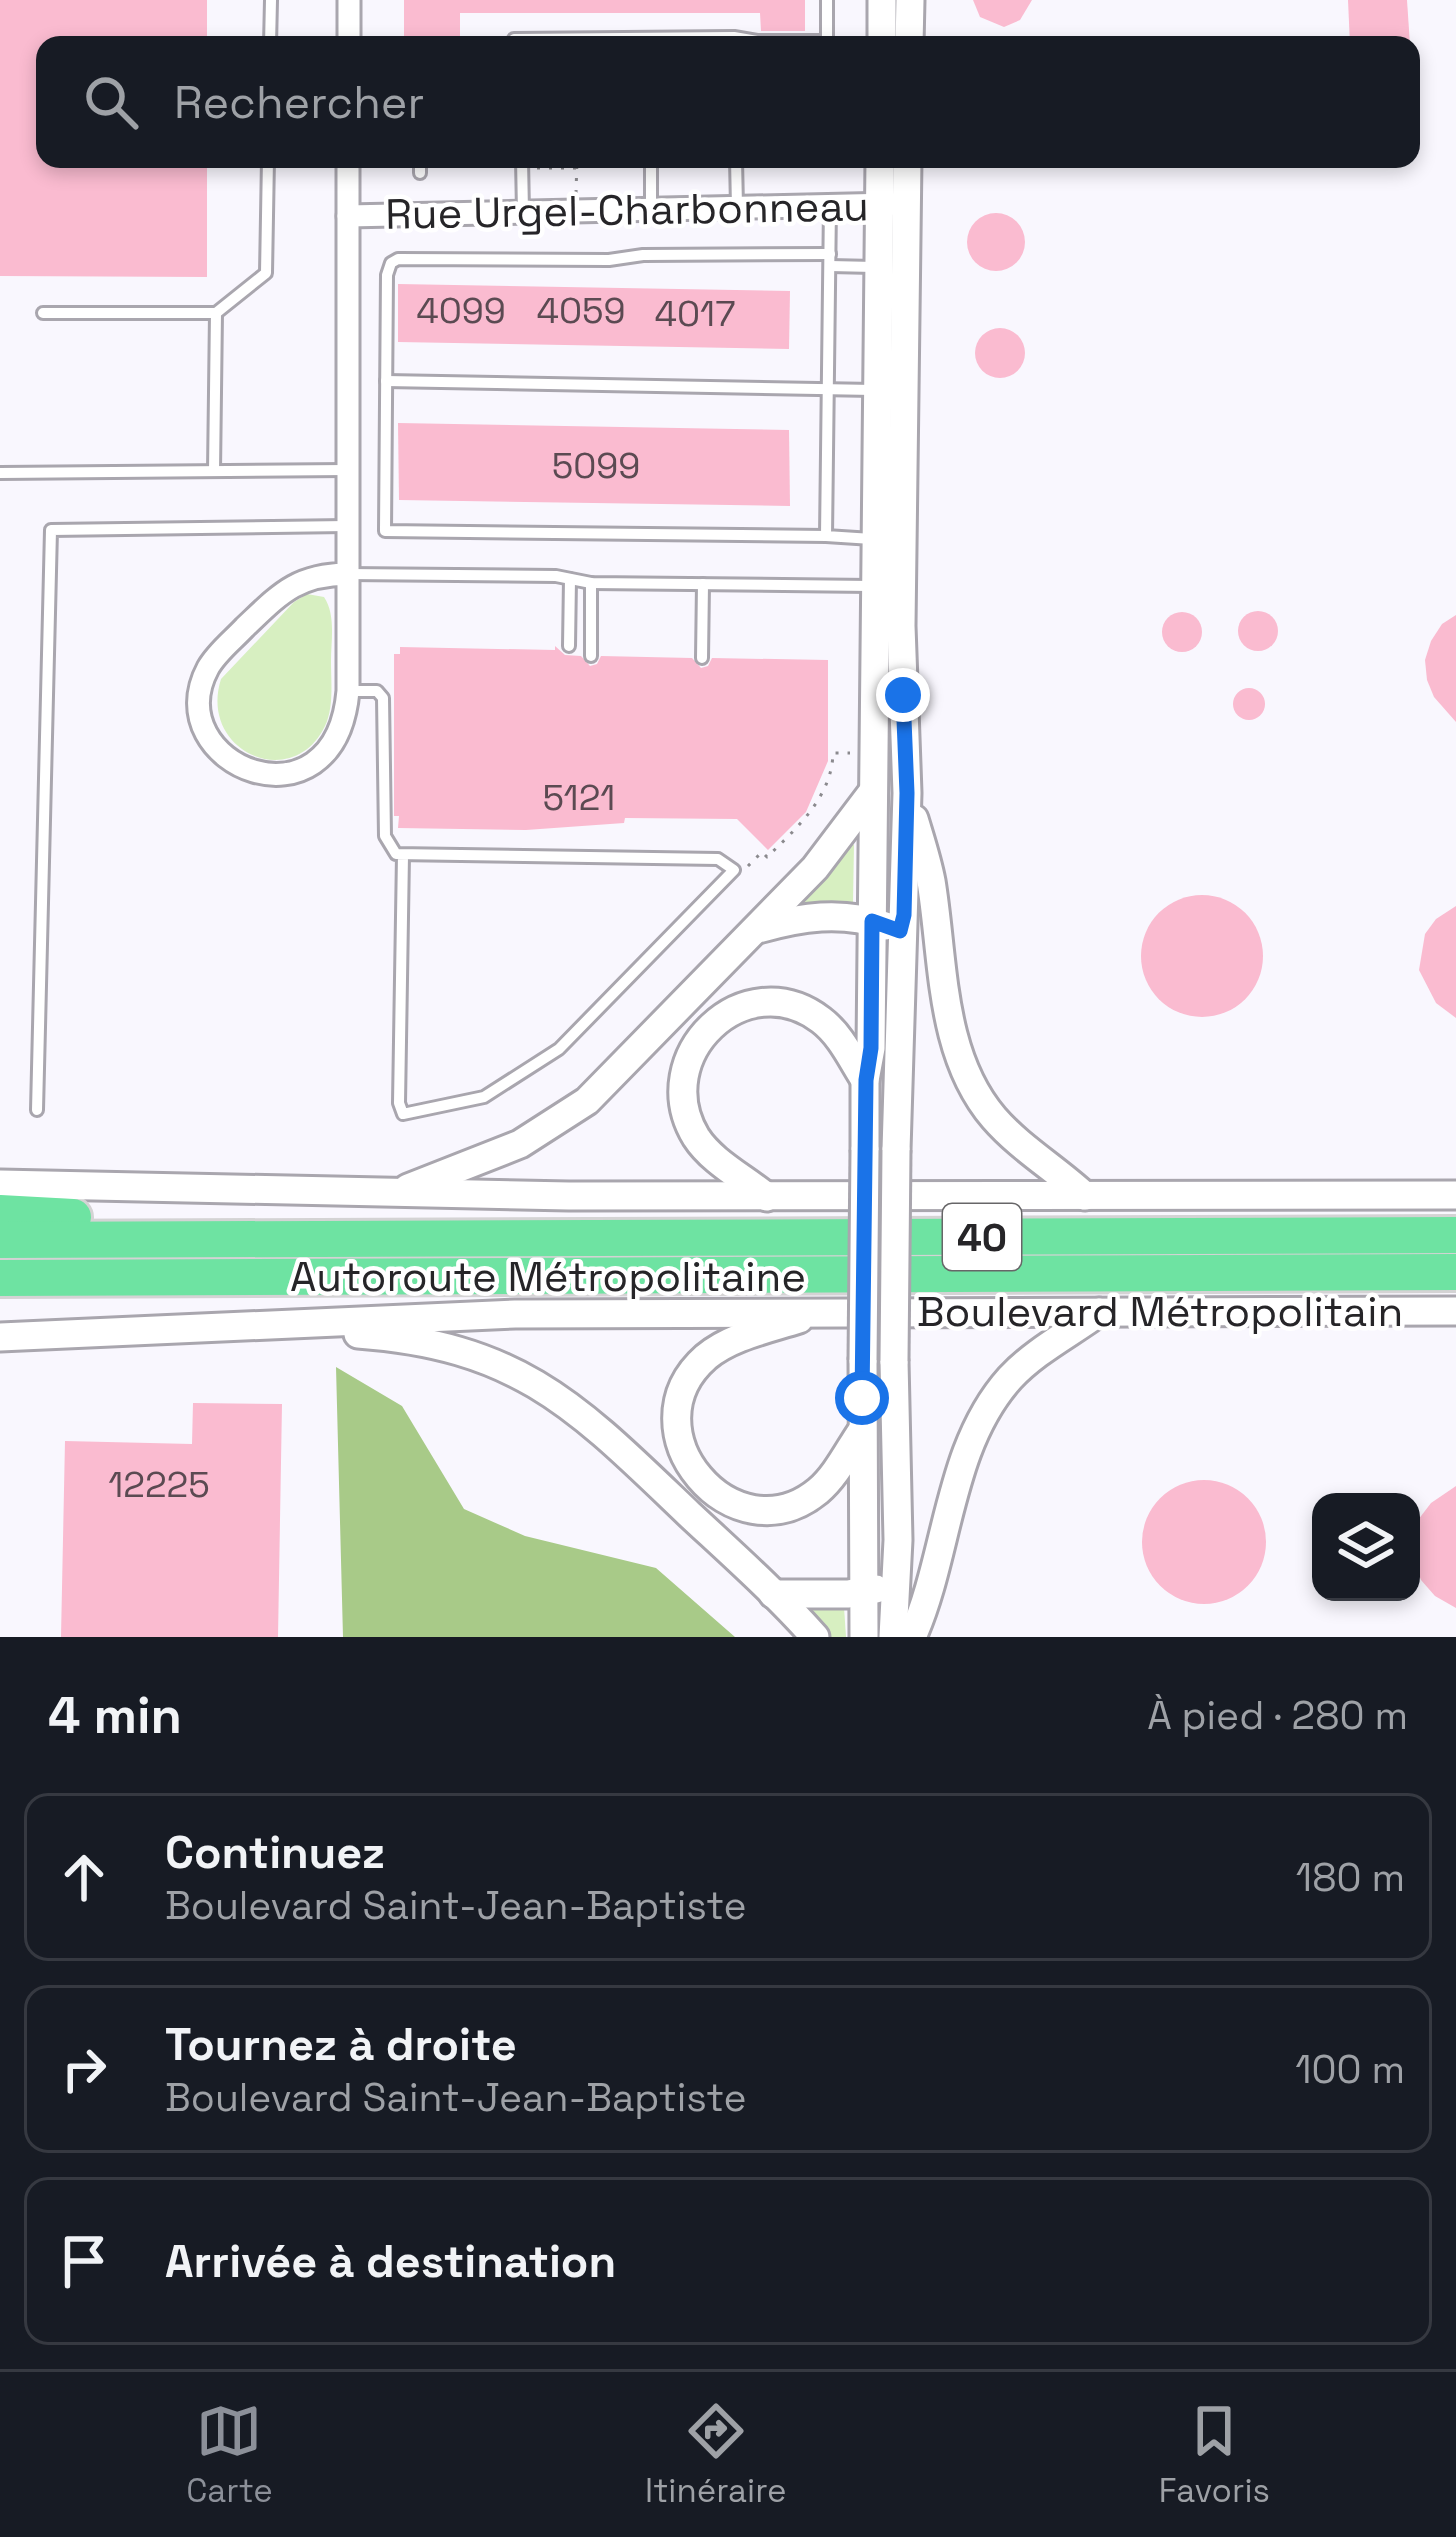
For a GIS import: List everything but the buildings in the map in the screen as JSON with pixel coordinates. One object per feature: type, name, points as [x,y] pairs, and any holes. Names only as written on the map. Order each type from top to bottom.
[{"type":"highway","points":[[0,1213],[86,1218],[195,1239]]},
{"type":"highway","name":"Autoroute Métropolitaine","points":[[0,1240],[1456,1235]]},
{"type":"highway","name":"Autoroute Métropolitaine","points":[[0,1278],[1456,1272]]},
{"type":"highway","points":[[0,1299],[152,1278]]},
{"type":"main road","points":[[882,36],[883,0]]},
{"type":"main road","points":[[909,36],[910,0]]},
{"type":"main road","points":[[883,168],[893,204],[907,793],[896,1150],[897,1584],[893,1637]]},
{"type":"main road","points":[[863,1637],[861,1432],[866,1080],[871,1048],[879,267],[904,168]]},
{"type":"main road","points":[[907,793],[930,874],[945,990],[967,1076],[1009,1133],[1085,1196]]},
{"type":"main road","points":[[396,1193],[501,1153],[572,1113],[758,929],[815,868],[871,794]]},
{"type":"main road","points":[[758,929],[815,917],[872,921],[900,931]]},
{"type":"main road","points":[[767,1196],[708,1152],[689,1124],[683,1076],[702,1033],[739,1007],[785,1003],[806,1010],[831,1028],[866,1080]]},
{"type":"main road","points":[[0,1184],[767,1196],[1456,1195]]},
{"type":"main road","points":[[826,1310],[735,1340],[708,1355],[692,1373],[682,1396],[677,1421],[681,1445],[689,1466],[713,1493],[746,1507],[770,1508],[814,1494],[861,1432]]},
{"type":"main road","name":"Boulevard Métropolitain","points":[[0,1337],[454,1315],[1456,1311]]},
{"type":"main road","points":[[912,1637],[967,1455],[987,1408],[1031,1358],[1099,1312]]},
{"type":"main road","points":[[210,1329],[384,1337],[454,1350],[517,1372],[592,1421],[815,1637]]},
{"type":"main road","points":[[773,1594],[864,1591],[897,1584]]},
{"type":"street","points":[[349,0],[349,36]]},
{"type":"street","points":[[347,574],[308,578],[292,585],[222,650],[202,684],[201,717],[218,749],[240,767],[264,775],[290,774],[322,758],[345,717],[347,691],[348,168]]},
{"type":"street","name":"Rue Urgel-Charbonneau","points":[[348,216],[893,204]]},
{"type":"lane","points":[[270,36],[271,0]]},
{"type":"lane","points":[[827,0],[827,36]]},
{"type":"lane","points":[[43,313],[216,313],[266,273],[268,168]]},
{"type":"lane","points":[[522,168],[523,212]]},
{"type":"lane","points":[[651,168],[651,209]]},
{"type":"lane","points":[[736,168],[737,207]]},
{"type":"lane","points":[[826,536],[830,205]]},
{"type":"lane","points":[[876,539],[386,531],[387,274],[398,259],[609,260],[643,255],[830,260],[879,267]]},
{"type":"lane","points":[[214,471],[216,313]]},
{"type":"lane","points":[[386,381],[878,389]]},
{"type":"lane","points":[[0,473],[347,470]]},
{"type":"lane","points":[[37,1110],[50,530],[347,526]]},
{"type":"lane","points":[[347,574],[875,586]]},
{"type":"lane","points":[[568,646],[570,579]]},
{"type":"lane","points":[[591,583],[591,656]]},
{"type":"lane","points":[[702,658],[703,584]]},
{"type":"lane","points":[[347,691],[377,691],[383,698],[385,839],[390,849],[403,855],[718,859],[734,870],[559,1049],[484,1097],[403,1114],[399,1102],[403,855]]},
{"type":"path","points":[[544,168],[577,168],[576,195]]},
{"type":"path","points":[[746,867],[762,852],[766,857],[809,817],[833,765],[833,753],[857,752]]},
{"type":"green space","points":[[307,594],[324,597],[330,612],[328,719],[310,746],[292,757],[272,760],[252,755],[235,744],[223,727],[218,705],[221,679]]},
{"type":"green space","points":[[849,842],[854,845],[850,907],[798,907],[796,903]]},
{"type":"green space","points":[[336,1367],[402,1406],[464,1509],[525,1536],[656,1568],[735,1637],[343,1637]]},
{"type":"green space","points":[[811,1603],[844,1607],[846,1637],[829,1637],[809,1608]]},
{"type":"route","points":[[862,1398],[872,921],[900,931],[904,915],[903,695]]}]
